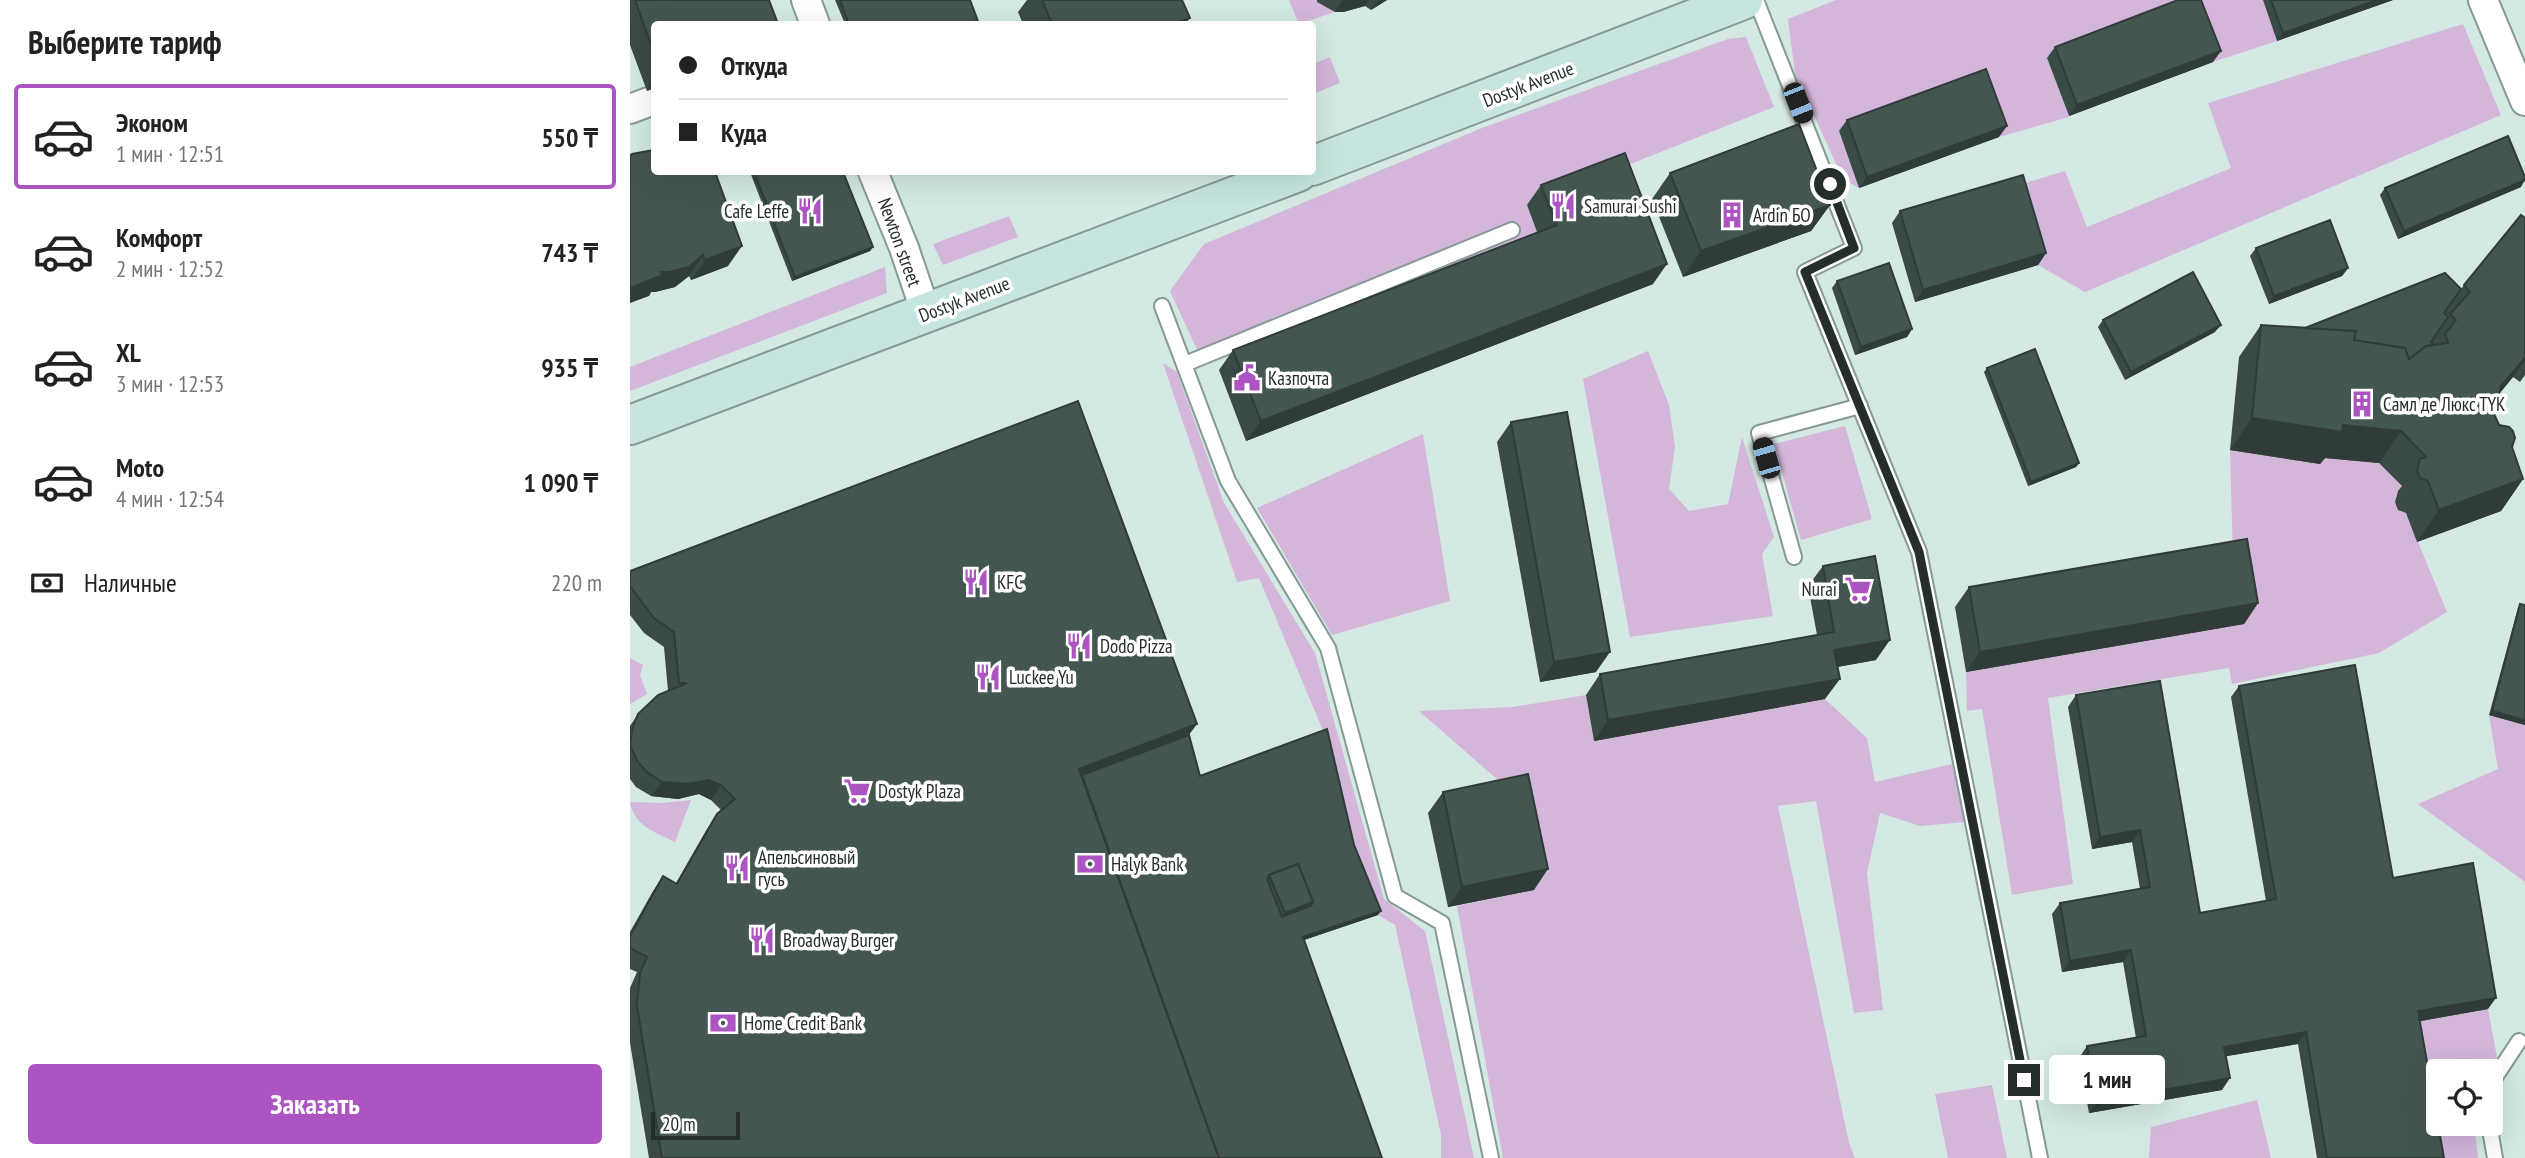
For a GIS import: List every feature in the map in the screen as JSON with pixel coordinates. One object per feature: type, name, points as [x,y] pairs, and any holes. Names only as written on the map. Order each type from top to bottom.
[{"type":"main road","name":"Dostyk Avenue","points":[[1316,164],[1743,0]]},
{"type":"main road","name":"Dostyk Avenue","points":[[630,425],[1290,175]]},
{"type":"street","points":[[806,0],[814,21]]},
{"type":"street","points":[[2483,0],[2525,101]]},
{"type":"street","points":[[630,109],[651,101]]},
{"type":"street","name":"Newton street","points":[[874,175],[904,248],[926,313]]},
{"type":"lane","points":[[1756,0],[1854,248],[1805,272],[1919,552],[2040,1158]]},
{"type":"lane","points":[[1185,364],[1512,230]]},
{"type":"lane","points":[[1163,306],[1228,481],[1328,648],[1395,896],[1441,923],[1491,1158]]},
{"type":"lane","points":[[1794,557],[1759,433],[1860,406]]},
{"type":"lane","points":[[2503,1065],[2519,1041]]},
{"type":"lane","points":[[2490,1136],[2495,1158]]},
{"type":"shaded area","points":[[1289,0],[1317,0],[1335,12],[1308,21],[1298,21]]},
{"type":"shaded area","points":[[1836,0],[2263,0],[2277,41],[2213,62],[2191,4],[2047,58],[2069,117],[1999,137],[1839,131],[1859,188],[1843,179],[1795,74],[1788,19]]},
{"type":"shaded area","points":[[2463,24],[2501,115],[2085,292],[2038,265],[2015,186],[2065,171],[2087,227],[2231,168],[2208,103]]},
{"type":"shaded area","points":[[1746,37],[1774,107],[1527,205],[1538,234],[1204,365],[1170,291],[1204,244],[1482,128],[1728,39]]},
{"type":"shaded area","points":[[1330,57],[1340,83],[1316,93],[1316,63]]},
{"type":"shaded area","points":[[1009,216],[1018,237],[943,265],[933,244]]},
{"type":"shaded area","points":[[885,267],[887,293],[630,391],[630,367]]},
{"type":"shaded area","points":[[1648,351],[1669,405],[1675,447],[1669,489],[1689,511],[1728,504],[1742,437],[1774,537],[1762,554],[1773,616],[1630,637],[1583,379]]},
{"type":"shaded area","points":[[1163,363],[1177,372],[1224,503],[1315,653],[1384,899],[1425,931],[1474,1158],[1441,1158],[1441,1135],[1395,925],[1378,915],[1352,849],[1324,733],[1259,578],[1237,582]]},
{"type":"shaded area","points":[[1845,426],[1872,519],[1801,540],[1774,444]]},
{"type":"shaded area","points":[[1423,434],[1450,601],[1332,635],[1257,508]]},
{"type":"shaded area","points":[[2230,450],[2320,464],[2321,457],[2379,463],[2404,488],[2398,491],[2395,502],[2406,513],[2447,612],[2379,653],[2232,684],[2229,668],[2048,698],[2073,884],[2012,895],[1982,709],[1967,711],[1966,672],[2244,624],[2233,559]]},
{"type":"shaded area","points":[[630,658],[643,665],[640,675],[647,694],[630,704]]},
{"type":"shaded area","points":[[1586,695],[1594,741],[1825,699],[1867,738],[1875,782],[1952,764],[1965,822],[1920,826],[1880,813],[1867,873],[1883,1010],[1854,1013],[1816,801],[1778,806],[1849,1143],[1855,1158],[1503,1158],[1457,906],[1533,890],[1514,794],[1419,711],[1513,707]]},
{"type":"shaded area","points":[[2489,715],[2525,725],[2525,882],[2418,804],[2498,769]]},
{"type":"shaded area","points":[[691,800],[675,842],[641,823],[630,802],[662,803]]},
{"type":"shaded area","points":[[2488,1009],[2497,1057],[2426,1059],[2426,1113],[2410,1023]]},
{"type":"shaded area","points":[[1992,1085],[2007,1158],[1948,1158],[1935,1094]]},
{"type":"shaded area","points":[[2257,1100],[2271,1158],[2149,1158],[2151,1127]]},
{"type":"shaded area","points":[[2430,1136],[2475,1136],[2478,1158],[2434,1158]]},
{"type":"building","points":[[635,0],[769,0],[777,21],[651,21],[651,45]]},
{"type":"building","points":[[840,0],[970,0],[978,21],[848,21]]},
{"type":"building","points":[[1042,0],[1182,0],[1190,18],[1182,21],[1051,21]]},
{"type":"building","points":[[2178,0],[2201,0],[2221,51],[2077,105],[2055,47]]},
{"type":"building","points":[[2271,0],[2377,0],[2283,33]]},
{"type":"building","points":[[1986,69],[2007,126],[1867,177],[1847,120]]},
{"type":"building","name":"Ardin БО","points":[[1799,124],[1830,205],[1701,251],[1670,173]]},
{"type":"building","points":[[2508,136],[2525,180],[2404,231],[2385,188]]},
{"type":"building","points":[[651,151],[651,175],[716,175],[742,246],[705,260],[703,255],[689,267],[661,272],[663,275],[630,288],[632,154]]},
{"type":"building","points":[[1625,153],[1667,264],[1261,421],[1233,350],[1557,225],[1541,185]]},
{"type":"building","name":"Cafe Leffe","points":[[755,175],[844,175],[873,247],[795,277]]},
{"type":"building","points":[[2023,175],[2046,253],[1923,290],[1900,211]]},
{"type":"building","name":"Самл де Люкс ТҮК","points":[[2521,215],[2525,218],[2525,358],[2501,386],[2494,414],[2499,425],[2509,427],[2513,431],[2515,438],[2512,447],[2523,479],[2439,510],[2428,481],[2420,478],[2417,470],[2420,459],[2426,457],[2401,431],[2343,425],[2342,432],[2252,418],[2261,325],[2356,331],[2354,340],[2405,348],[2409,359],[2426,346],[2448,343],[2445,334],[2456,320],[2450,314],[2470,292],[2464,285]]},
{"type":"building","points":[[2330,220],[2348,268],[2274,296],[2256,248]]},
{"type":"building","points":[[1889,263],[1912,329],[1861,347],[1837,281]]},
{"type":"building","points":[[2193,272],[2221,325],[2131,372],[2103,320]]},
{"type":"building","points":[[2445,273],[2461,289],[2444,313],[2448,317],[2431,342],[2434,345],[2426,346],[2409,359],[2405,348],[2354,340],[2356,331],[2305,328]]},
{"type":"building","points":[[2035,349],[2079,463],[2031,482],[1987,368]]},
{"type":"building","name":"Dostyk Plaza","points":[[1078,401],[1197,724],[1079,769],[1219,1158],[662,1158],[637,1006],[640,973],[647,957],[630,948],[630,936],[663,876],[677,884],[717,814],[735,799],[721,785],[709,780],[688,784],[662,782],[638,762],[630,746],[638,714],[658,695],[687,683],[679,683],[674,632],[654,618],[630,586],[630,571]]},
{"type":"building","points":[[1567,412],[1610,652],[1554,662],[1511,422]]},
{"type":"building","points":[[2247,539],[2258,603],[1980,652],[1969,587]]},
{"type":"building","points":[[1875,556],[1890,640],[1834,650],[1840,679],[1608,720],[1600,674],[1834,632],[1823,566]]},
{"type":"building","points":[[2520,604],[2525,605],[2525,720],[2492,711]]},
{"type":"building","points":[[2355,665],[2393,878],[2473,863],[2496,998],[2418,1011],[2426,1059],[2426,1136],[2440,1136],[2444,1158],[2327,1158],[2306,1032],[2224,1047],[2230,1078],[2097,1102],[2087,1046],[2146,1036],[2131,950],[2070,961],[2060,903],[2150,887],[2140,830],[2100,837],[2076,695],[2160,681],[2200,913],[2276,899],[2239,686]]},
{"type":"building","points":[[1327,729],[1354,845],[1381,911],[1303,937],[1382,1158],[1219,1158],[1082,775],[1189,735],[1200,776]],"holes":[[[1298,864],[1313,902],[1311,906],[1282,917],[1267,879],[1269,875]]]},
{"type":"building","points":[[1528,774],[1548,869],[1462,887],[1443,792]]},
{"type":"building","points":[[1298,864],[1313,902],[1285,913],[1269,875]]},
{"type":"place","name":"Samurai Sushi","points":[[1563,206]]},
{"type":"place","name":"Cafe Leffe","points":[[810,211]]},
{"type":"place","name":"Ardin БО","points":[[1732,215]]},
{"type":"place","name":"Казпочта","points":[[1247,378]]},
{"type":"place","name":"Самл де Люкс ТҮК","points":[[2362,404]]},
{"type":"place","name":"KFC","points":[[976,582]]},
{"type":"place","name":"Nurai","points":[[1858,589]]},
{"type":"place","name":"Dodo Pizza","points":[[1079,646]]},
{"type":"place","name":"Luckee Yu","points":[[988,677]]},
{"type":"place","name":"Dostyk Plaza","points":[[857,791]]},
{"type":"place","name":"Halyk Bank","points":[[1090,864]]},
{"type":"place","name":"Апельсиновый гусь","points":[[737,868]]},
{"type":"place","name":"Broadway Burger","points":[[762,940]]},
{"type":"place","name":"Home Credit Bank","points":[[723,1023]]},
{"type":"route","points":[[1830,184],[1854,248],[1805,272],[1919,552],[2024,1080]]}]
